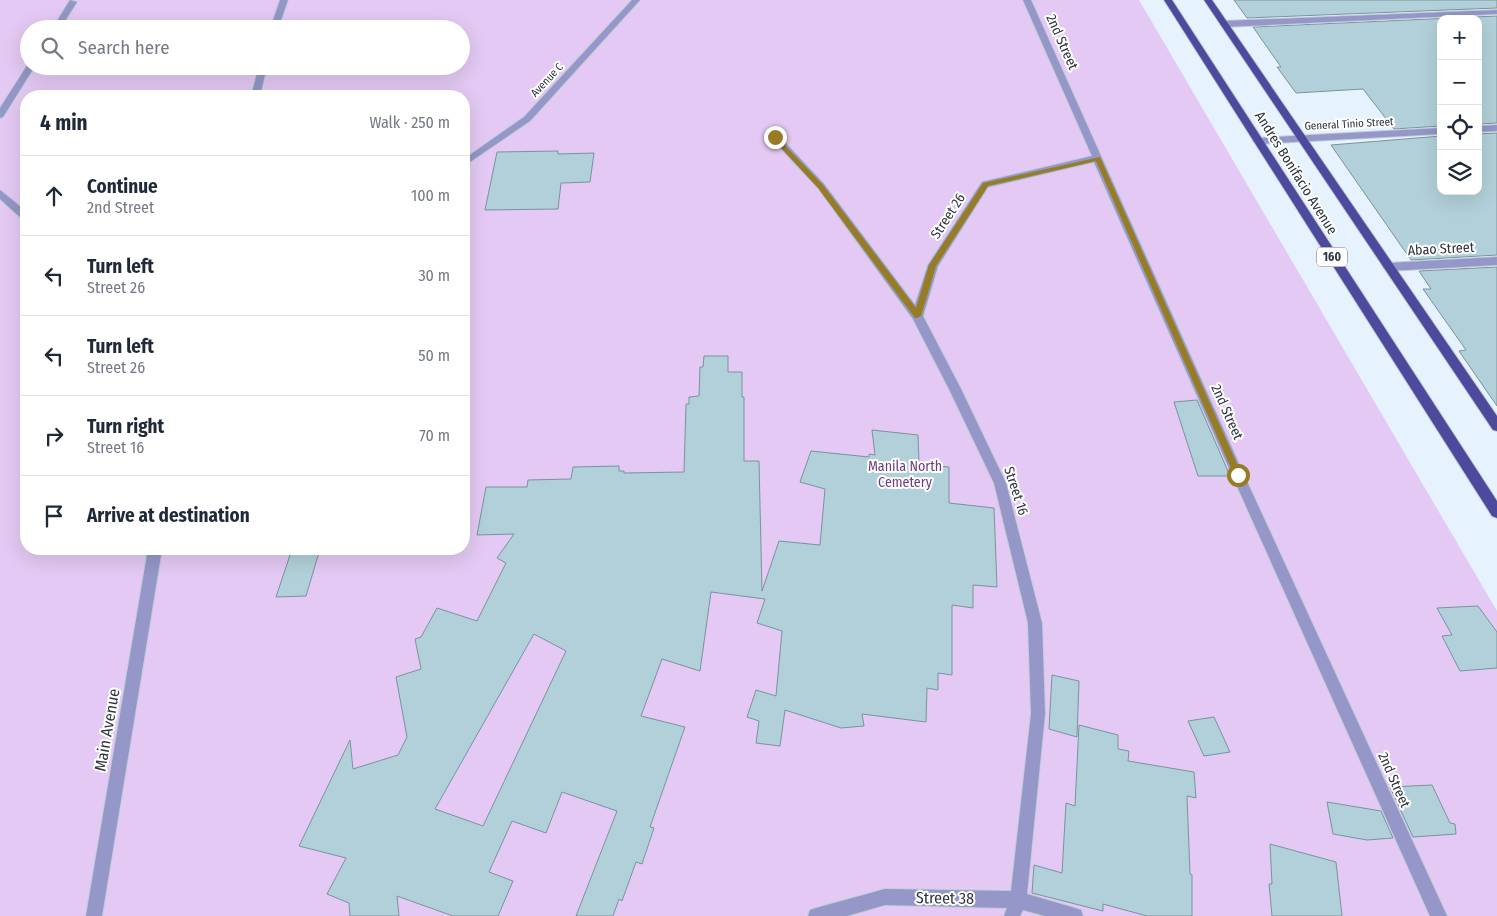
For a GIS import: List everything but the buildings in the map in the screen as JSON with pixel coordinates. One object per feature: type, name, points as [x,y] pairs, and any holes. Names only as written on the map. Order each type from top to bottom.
[{"type":"main road","name":"Andres Bonifacio Avenue","points":[[1168,0],[1497,512]]},
{"type":"main road","name":"Andres Bonifacio Avenue","points":[[1208,0],[1497,426]]},
{"type":"street","points":[[277,20],[284,0]]},
{"type":"street","name":"Avenue C","points":[[470,159],[527,119],[636,0]]},
{"type":"street","name":"2nd Street","points":[[1026,0],[1234,466],[1439,916]]},
{"type":"street","points":[[62,20],[73,2]]},
{"type":"street","points":[[1224,24],[1497,12]]},
{"type":"street","points":[[0,115],[25,75]]},
{"type":"street","points":[[257,90],[261,75]]},
{"type":"street","points":[[1482,129],[1497,128]]},
{"type":"street","name":"General Tinio Street","points":[[1258,141],[1437,131]]},
{"type":"street","name":"Street 16","points":[[775,137],[821,186],[917,316],[955,389],[1000,483],[1035,622],[1038,714],[1018,900],[1012,916]]},
{"type":"street","name":"Street 26","points":[[917,316],[933,265],[985,184],[1098,158]]},
{"type":"street","points":[[0,194],[20,212]]},
{"type":"street","name":"Abao Street","points":[[1388,267],[1497,261]]},
{"type":"street","name":"Main Avenue","points":[[94,916],[154,555]]},
{"type":"street","name":"Street 38","points":[[816,916],[884,896],[1018,900],[1075,916]]},
{"type":"green space","name":"Manila North Cemetery","points":[[0,0],[1139,0],[1497,611],[1497,916],[0,916]]},
{"type":"route","points":[[775,137],[821,186],[917,316],[933,265],[985,184],[1098,158],[1238,475]]}]
